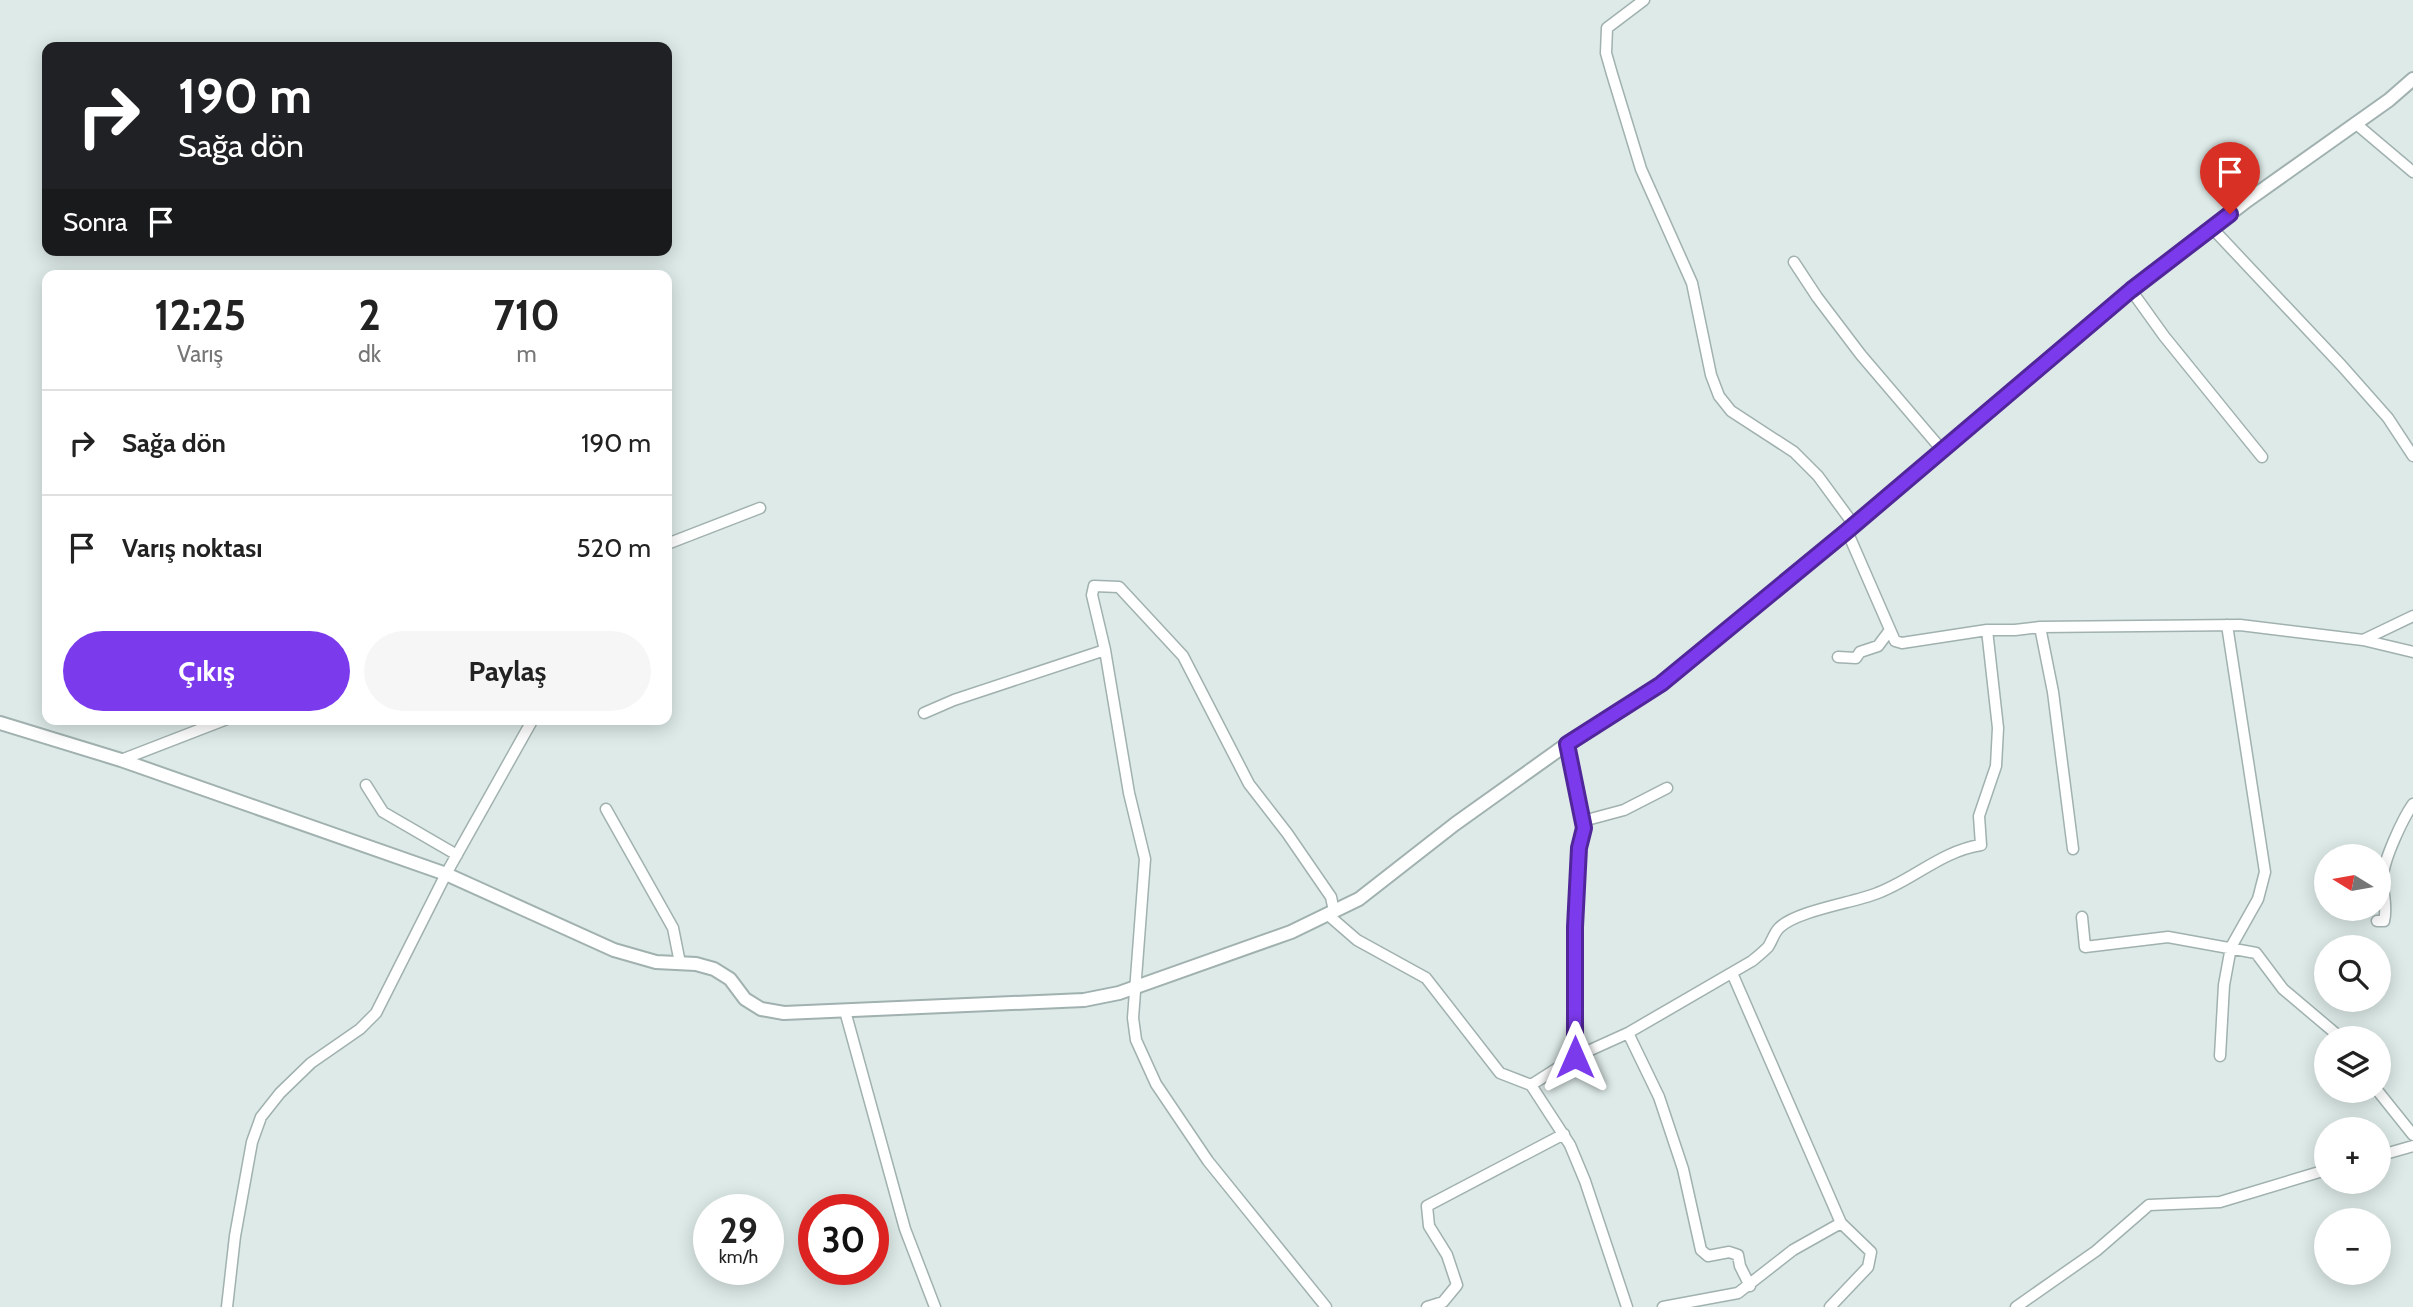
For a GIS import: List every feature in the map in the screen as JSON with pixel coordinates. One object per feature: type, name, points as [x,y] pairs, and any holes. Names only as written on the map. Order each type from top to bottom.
[{"type":"street","points":[[1644,0],[1607,29],[1606,53],[1642,169],[1692,283],[1716,388],[1731,411],[1794,452],[1810,468],[1851,528],[1895,641],[1987,630],[2040,627],[2240,625],[2363,640],[2413,652]]},
{"type":"street","points":[[0,723],[121,760],[446,874],[614,950],[656,962],[714,969],[730,979],[745,999],[761,1009],[784,1013],[845,1011],[1084,999],[1119,993],[1291,932],[1359,899],[1455,824],[1567,744],[1661,684],[1851,528],[2131,290],[2389,100],[2413,79]]},
{"type":"street","points":[[2355,123],[2413,172]]},
{"type":"street","points":[[2212,228],[2388,418],[2413,456]]},
{"type":"street","points":[[1794,262],[1816,297],[1861,355],[1942,450]]},
{"type":"street","points":[[2131,290],[2164,336],[2262,457]]},
{"type":"street","points":[[672,542],[760,508]]},
{"type":"street","points":[[1326,1307],[1208,1161],[1156,1084],[1136,1040],[1133,1018],[1138,986],[1145,859],[1129,793],[1105,650],[1092,596],[1094,586],[1119,587],[1183,656],[1249,783],[1331,897],[1331,912],[1357,940],[1426,978],[1500,1073],[1531,1085],[1564,1133],[1585,1181],[1628,1307]]},
{"type":"street","points":[[2363,640],[2413,616]]},
{"type":"street","points":[[2220,1056],[2224,985],[2231,947],[2258,899],[2265,872],[2227,625]]},
{"type":"street","points":[[2040,627],[2053,692],[2073,849]]},
{"type":"street","points":[[1838,657],[1856,658],[1860,652],[1878,646],[1890,630]]},
{"type":"street","points":[[1531,1085],[1575,1057],[1628,1033],[1752,961],[1767,948],[1779,928],[1833,905],[1876,894],[1914,876],[1937,859],[1964,847],[1981,845],[1979,816],[1996,766],[1998,728],[1987,630]]},
{"type":"street","points":[[924,713],[954,700],[1105,650]]},
{"type":"street","points":[[121,760],[211,725]]},
{"type":"street","points":[[227,1307],[235,1236],[252,1142],[261,1117],[311,1063],[360,1029],[376,1013],[446,874],[530,725]]},
{"type":"street","points":[[1567,744],[1584,828],[1579,848],[1575,927],[1575,1057]]},
{"type":"street","points":[[366,785],[383,812],[457,855]]},
{"type":"street","points":[[1583,821],[1624,810],[1667,788]]},
{"type":"street","points":[[2391,851],[2413,804]]},
{"type":"street","points":[[606,809],[673,928],[680,963]]},
{"type":"street","points":[[2082,917],[2085,947],[2168,937],[2256,953],[2283,989],[2327,1026]]},
{"type":"street","points":[[1732,973],[1841,1223],[1871,1252],[1868,1267],[1830,1307]]},
{"type":"street","points":[[845,1011],[905,1229],[935,1307]]},
{"type":"street","points":[[1628,1033],[1659,1097],[1683,1169],[1701,1250],[1708,1256],[1729,1252],[1738,1255],[1740,1266],[1750,1286]]},
{"type":"street","points":[[2387,1103],[2413,1135]]},
{"type":"street","points":[[1427,1307],[1443,1302],[1457,1285],[1447,1255],[1429,1226],[1427,1206],[1564,1133]]},
{"type":"street","points":[[2391,1152],[2413,1146]]},
{"type":"street","points":[[2016,1307],[2096,1251],[2149,1205],[2220,1202],[2314,1174]]},
{"type":"street","points":[[1663,1307],[1738,1293],[1793,1250],[1841,1223]]},
{"type":"route","points":[[1575,1057],[1575,927],[1579,848],[1584,828],[1567,744],[1661,684],[1847,531],[2131,290],[2230,214]]}]
